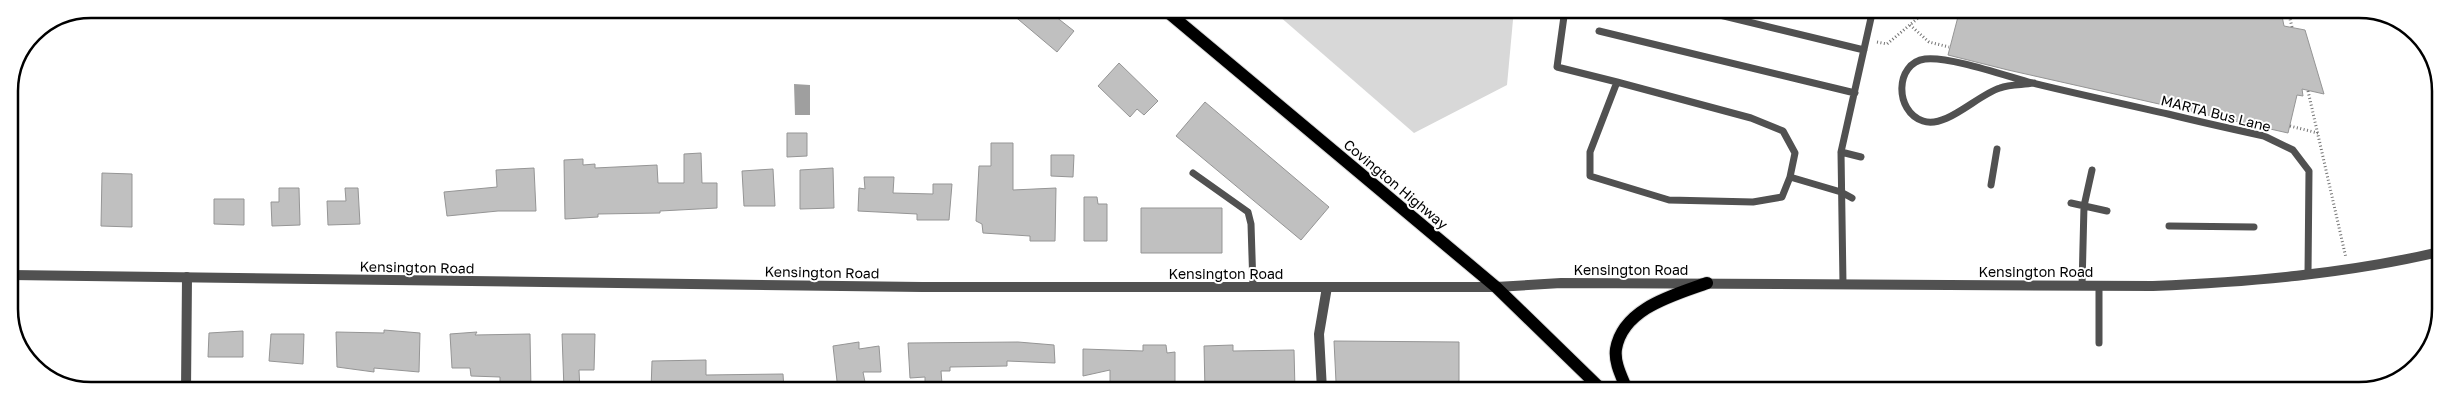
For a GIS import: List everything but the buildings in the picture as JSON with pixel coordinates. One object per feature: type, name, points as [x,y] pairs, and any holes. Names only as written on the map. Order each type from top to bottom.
[{"type":"main road","name":"Covington Highway","points":[[1175,18],[1496,287],[1594,382]]},
{"type":"main road","points":[[1624,382],[1618,368],[1616,350],[1622,332],[1628,323],[1640,313],[1671,296],[1707,283]]},
{"type":"street","name":"Kensington Road","points":[[18,276],[922,287],[1496,287],[1561,282],[2099,286],[2225,283],[2308,274],[2432,253]]},
{"type":"street","points":[[186,382],[187,278]]},
{"type":"street","points":[[1322,382],[1320,334],[1327,287]]},
{"type":"lane","points":[[1564,18],[1557,67],[1617,82],[1751,118],[1783,131],[1795,153],[1790,177],[1782,197],[1753,202],[1669,200],[1590,176],[1590,152],[1617,82]]},
{"type":"lane","points":[[1732,18],[1864,50]]},
{"type":"lane","points":[[1843,284],[1841,152],[1871,18]]},
{"type":"lane","points":[[1599,31],[1855,93]]},
{"type":"lane","name":"MARTA Bus Lane","points":[[2034,83],[2001,87],[1980,96],[1944,121],[1930,123],[1917,119],[1906,110],[1902,97],[1902,82],[1912,66],[1924,59],[1942,59],[2034,83],[2264,136],[2293,150],[2309,171],[2308,274]]},
{"type":"lane","points":[[1991,185],[1997,149]]},
{"type":"lane","points":[[1841,152],[1860,157]]},
{"type":"lane","points":[[2082,286],[2084,206],[2092,170]]},
{"type":"lane","points":[[1193,173],[1248,212],[1251,224],[1253,287]]},
{"type":"lane","points":[[1790,177],[1841,192],[1852,198]]},
{"type":"lane","points":[[2071,203],[2107,212]]},
{"type":"lane","points":[[2168,226],[2254,228]]},
{"type":"lane","points":[[2099,286],[2099,343]]},
{"type":"path","points":[[1866,40],[1887,44],[1918,18]]},
{"type":"path","points":[[2290,18],[2292,27]]},
{"type":"path","points":[[1910,25],[1929,42],[1950,47]]},
{"type":"path","points":[[2308,91],[2348,268]]},
{"type":"path","points":[[2290,126],[2318,132]]},
{"type":"shaded area","points":[[1281,18],[1513,18],[1507,85],[1414,133]]},
{"type":"shaded area","points":[[794,84],[810,85],[810,115],[795,115]]}]
